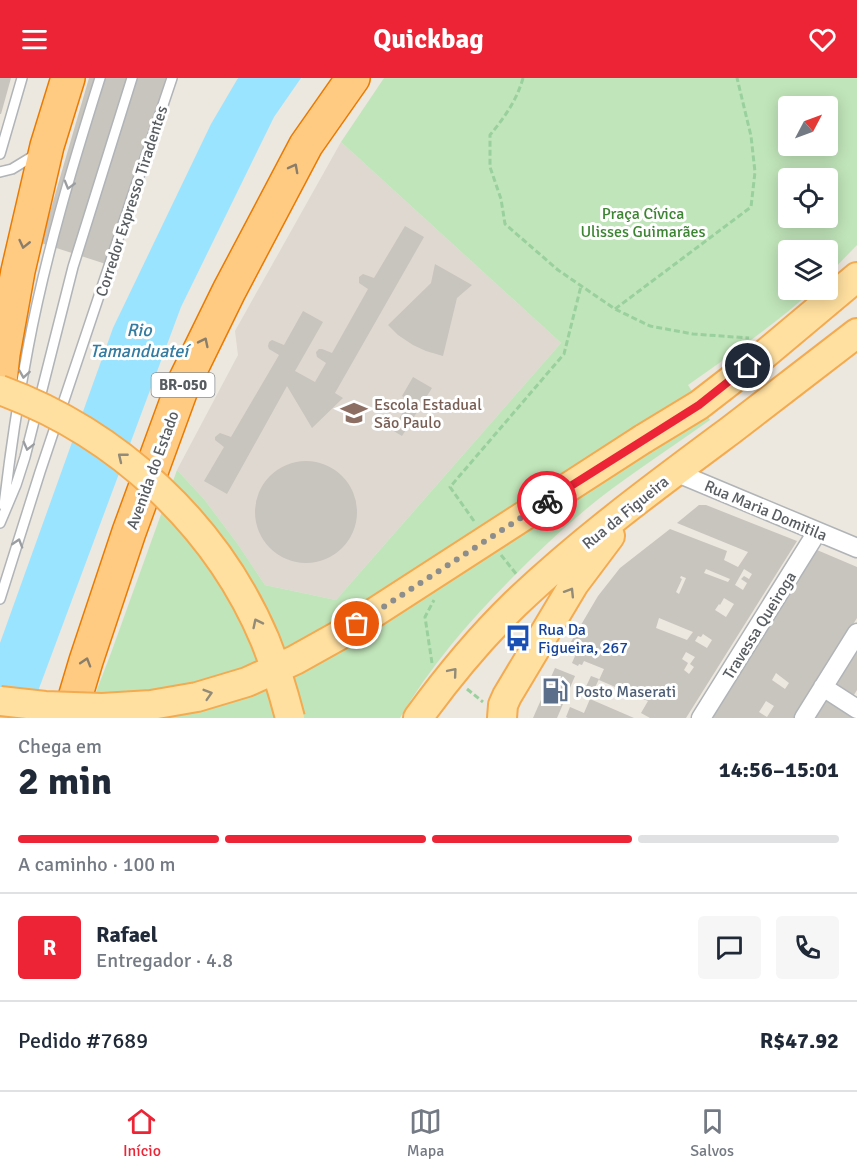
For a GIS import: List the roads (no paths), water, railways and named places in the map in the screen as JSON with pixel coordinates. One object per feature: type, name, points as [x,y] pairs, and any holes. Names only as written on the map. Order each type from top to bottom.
[{"type":"highway","points":[[1,367],[18,271],[47,146],[68,78]]},
{"type":"highway","name":"Avenida do Estado","points":[[69,718],[126,543],[182,387],[229,291],[306,145],[353,78]]},
{"type":"main road","points":[[0,701],[85,708],[151,705],[197,697],[247,682],[295,660],[338,636],[699,405],[765,354],[857,277]]},
{"type":"main road","points":[[699,405],[751,391],[783,389],[796,365],[857,310]]},
{"type":"main road","name":"Rua da Figueira","points":[[418,718],[446,680],[480,641],[530,591],[629,508],[857,333]]},
{"type":"main road","points":[[0,390],[23,398],[68,420],[110,447],[149,478],[184,514],[216,552],[242,594],[264,639],[282,686],[290,718]]},
{"type":"main road","points":[[500,717],[507,696],[574,584],[604,546],[629,508]]},
{"type":"main road","points":[[0,710],[25,718]]},
{"type":"street","name":"Rua Maria Domitila","points":[[675,472],[857,548]]},
{"type":"street","name":"Travessa Queiroga","points":[[700,718],[817,532]]},
{"type":"street","points":[[804,718],[857,633]]},
{"type":"street","points":[[823,687],[857,709]]},
{"type":"lane","points":[[0,154],[22,78]]},
{"type":"lane","name":"Corredor Expresso Tiradentes","points":[[1,519],[28,348],[46,265],[100,78]]},
{"type":"lane","name":"Corredor Expresso Tiradentes","points":[[1,519],[16,486],[25,457],[73,267],[132,78]]},
{"type":"lane","name":"Corredor Expresso Tiradentes","points":[[0,599],[40,472],[172,78]]},
{"type":"lane","points":[[0,172],[12,169],[29,160],[47,146]]},
{"type":"water","name":"Rio Tamanduateí","points":[[238,78],[301,78],[274,117],[181,307],[28,718],[0,718],[0,643],[113,328],[211,124]]},
{"type":"place","name":"Escola Estadual São Paulo","points":[[354,413]]},
{"type":"place","name":"Rua Da Figueira, 267","points":[[518,638]]},
{"type":"place","name":"Posto Maserati","points":[[555,691]]},
{"type":"park label","name":"Praça Cívica Ulisses Guimarães","points":[[643,222]]}]
